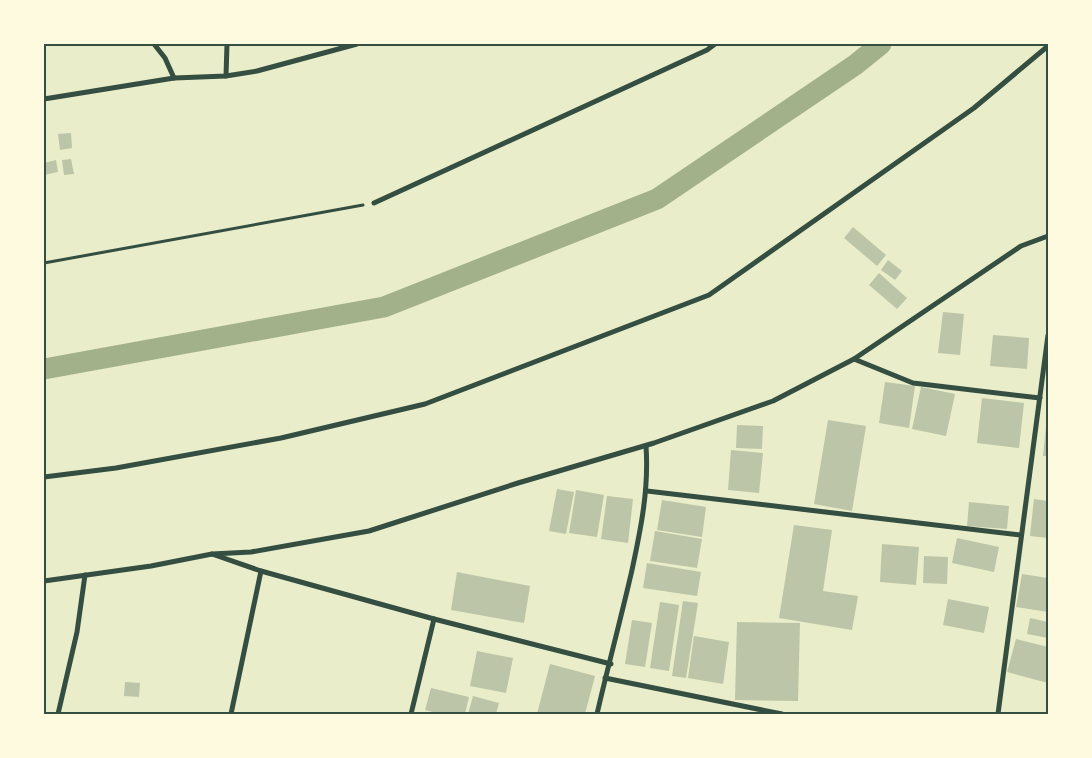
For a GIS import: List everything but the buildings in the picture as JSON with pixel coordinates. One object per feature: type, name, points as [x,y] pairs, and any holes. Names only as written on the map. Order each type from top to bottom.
[{"type":"street","points":[[154,44],[165,58],[174,78]]},
{"type":"street","points":[[226,76],[227,44]]},
{"type":"street","points":[[44,99],[174,78],[226,76],[257,71],[357,44]]},
{"type":"street","points":[[374,203],[707,50],[715,44]]},
{"type":"street","points":[[44,477],[116,468],[280,438],[425,404],[709,295],[974,108],[1048,46]]},
{"type":"street","points":[[44,581],[151,566],[212,554],[252,552],[369,531],[518,483],[646,446],[772,401],[854,359],[1021,246],[1048,236]]},
{"type":"street","points":[[998,714],[1048,335]]},
{"type":"street","points":[[854,359],[913,383],[1040,398]]},
{"type":"street","points":[[597,714],[611,664],[647,491],[646,446]]},
{"type":"street","points":[[647,491],[1021,534]]},
{"type":"street","points":[[212,554],[261,571],[434,619],[611,664]]},
{"type":"street","points":[[231,714],[261,571]]},
{"type":"street","points":[[58,714],[76,632],[85,575]]},
{"type":"street","points":[[411,714],[434,619]]},
{"type":"street","points":[[606,678],[782,714]]},
{"type":"path","points":[[44,263],[374,203]]},
{"type":"waterway","points":[[44,369],[384,307],[657,199],[855,65],[881,44]]}]
